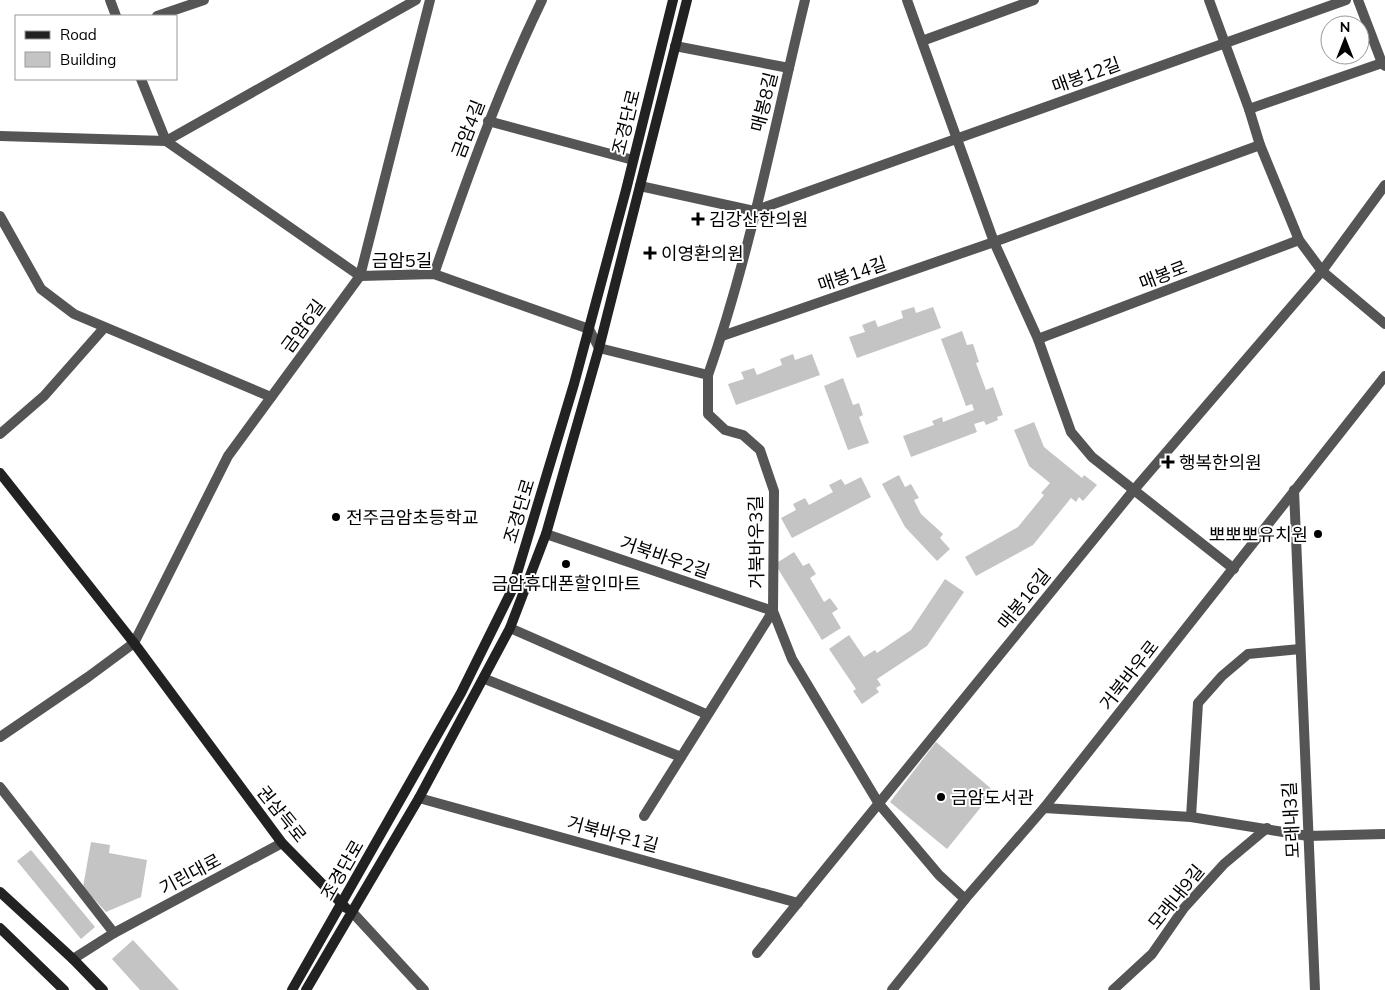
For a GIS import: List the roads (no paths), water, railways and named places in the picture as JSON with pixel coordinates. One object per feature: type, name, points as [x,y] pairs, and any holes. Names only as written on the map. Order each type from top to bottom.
[{"type":"street","points":[[110,0],[116,15]]},
{"type":"street","points":[[160,15],[204,0]]},
{"type":"street","points":[[0,136],[166,141],[416,0]]},
{"type":"street","name":"금암6길","points":[[134,643],[228,456],[360,276],[430,0]]},
{"type":"street","name":"금암4길","points":[[434,274],[488,121],[542,0]]},
{"type":"street","name":"조경단로","points":[[292,990],[461,693],[512,590],[589,328],[634,160],[673,0]]},
{"type":"street","name":"조경단로","points":[[306,990],[353,913],[418,798],[485,679],[510,628],[546,534],[599,348],[687,0]]},
{"type":"street","name":"매봉8길","points":[[754,211],[805,0]]},
{"type":"street","points":[[907,0],[994,242],[1038,340],[1070,432],[1092,457],[1234,568]]},
{"type":"street","points":[[922,41],[1034,0]]},
{"type":"street","points":[[1209,0],[1226,43],[1260,145],[1300,240],[1322,271],[1385,324]]},
{"type":"street","name":"매봉12길","points":[[754,211],[1346,0]]},
{"type":"street","points":[[1249,109],[1383,64],[1358,0]]},
{"type":"street","points":[[675,46],[789,68]]},
{"type":"street","points":[[141,80],[166,141]]},
{"type":"street","points":[[488,121],[634,160]]},
{"type":"street","name":"금암5길","points":[[166,141],[360,276],[434,274],[589,328]]},
{"type":"street","name":"매봉14길","points":[[722,336],[994,242],[1260,145]]},
{"type":"street","name":"매봉16길","points":[[757,953],[1134,491],[1322,271],[1385,184]]},
{"type":"street","points":[[589,328],[599,348],[708,375],[722,336],[754,211],[640,186]]},
{"type":"street","points":[[0,216],[41,288],[74,314],[271,397]]},
{"type":"street","name":"매봉로","points":[[1038,340],[1300,240]]},
{"type":"street","points":[[0,434],[44,396],[104,328]]},
{"type":"street","name":"거북바우3길","points":[[708,375],[708,414],[725,430],[744,435],[760,450],[774,491],[773,611],[792,659],[879,804],[939,875],[965,899]]},
{"type":"street","name":"거북바우로","points":[[892,990],[965,899],[1044,808],[1385,376]]},
{"type":"street","name":"권삼득로","points":[[0,473],[134,643],[282,843],[341,904],[353,913],[424,990]]},
{"type":"street","name":"모래내3길","points":[[1294,490],[1315,990]]},
{"type":"street","name":"거북바우2길","points":[[546,534],[773,611]]},
{"type":"street","name":"거북바우3길","points":[[644,816],[706,714],[773,611]]},
{"type":"street","points":[[510,628],[706,714]]},
{"type":"street","points":[[0,737],[134,643]]},
{"type":"street","points":[[1191,817],[1194,733],[1198,704],[1222,676],[1248,654],[1300,649]]},
{"type":"street","points":[[485,679],[680,757]]},
{"type":"street","points":[[0,787],[114,933]]},
{"type":"street","name":"거북바우1길","points":[[418,798],[798,903]]},
{"type":"street","points":[[1044,808],[1191,817],[1308,836],[1385,834]]},
{"type":"street","name":"모래내9길","points":[[1113,990],[1152,954],[1184,908],[1224,864],[1267,828]]},
{"type":"street","name":"기린대로","points":[[73,959],[114,933],[282,843]]},
{"type":"street","points":[[0,892],[73,959],[103,990]]},
{"type":"street","points":[[0,928],[63,990]]},
{"type":"place","name":"김강산한의원","points":[[698,219]]},
{"type":"place","name":"이영환의원","points":[[650,253]]},
{"type":"place","name":"행복한의원","points":[[1168,462]]},
{"type":"place","name":"전주금암초등학교","points":[[336,517]]},
{"type":"place","name":"뽀뽀뽀유치원","points":[[1318,534]]},
{"type":"place","name":"금암휴대폰할인마트","points":[[566,564]]},
{"type":"place","name":"금암도서관","points":[[941,797]]}]
